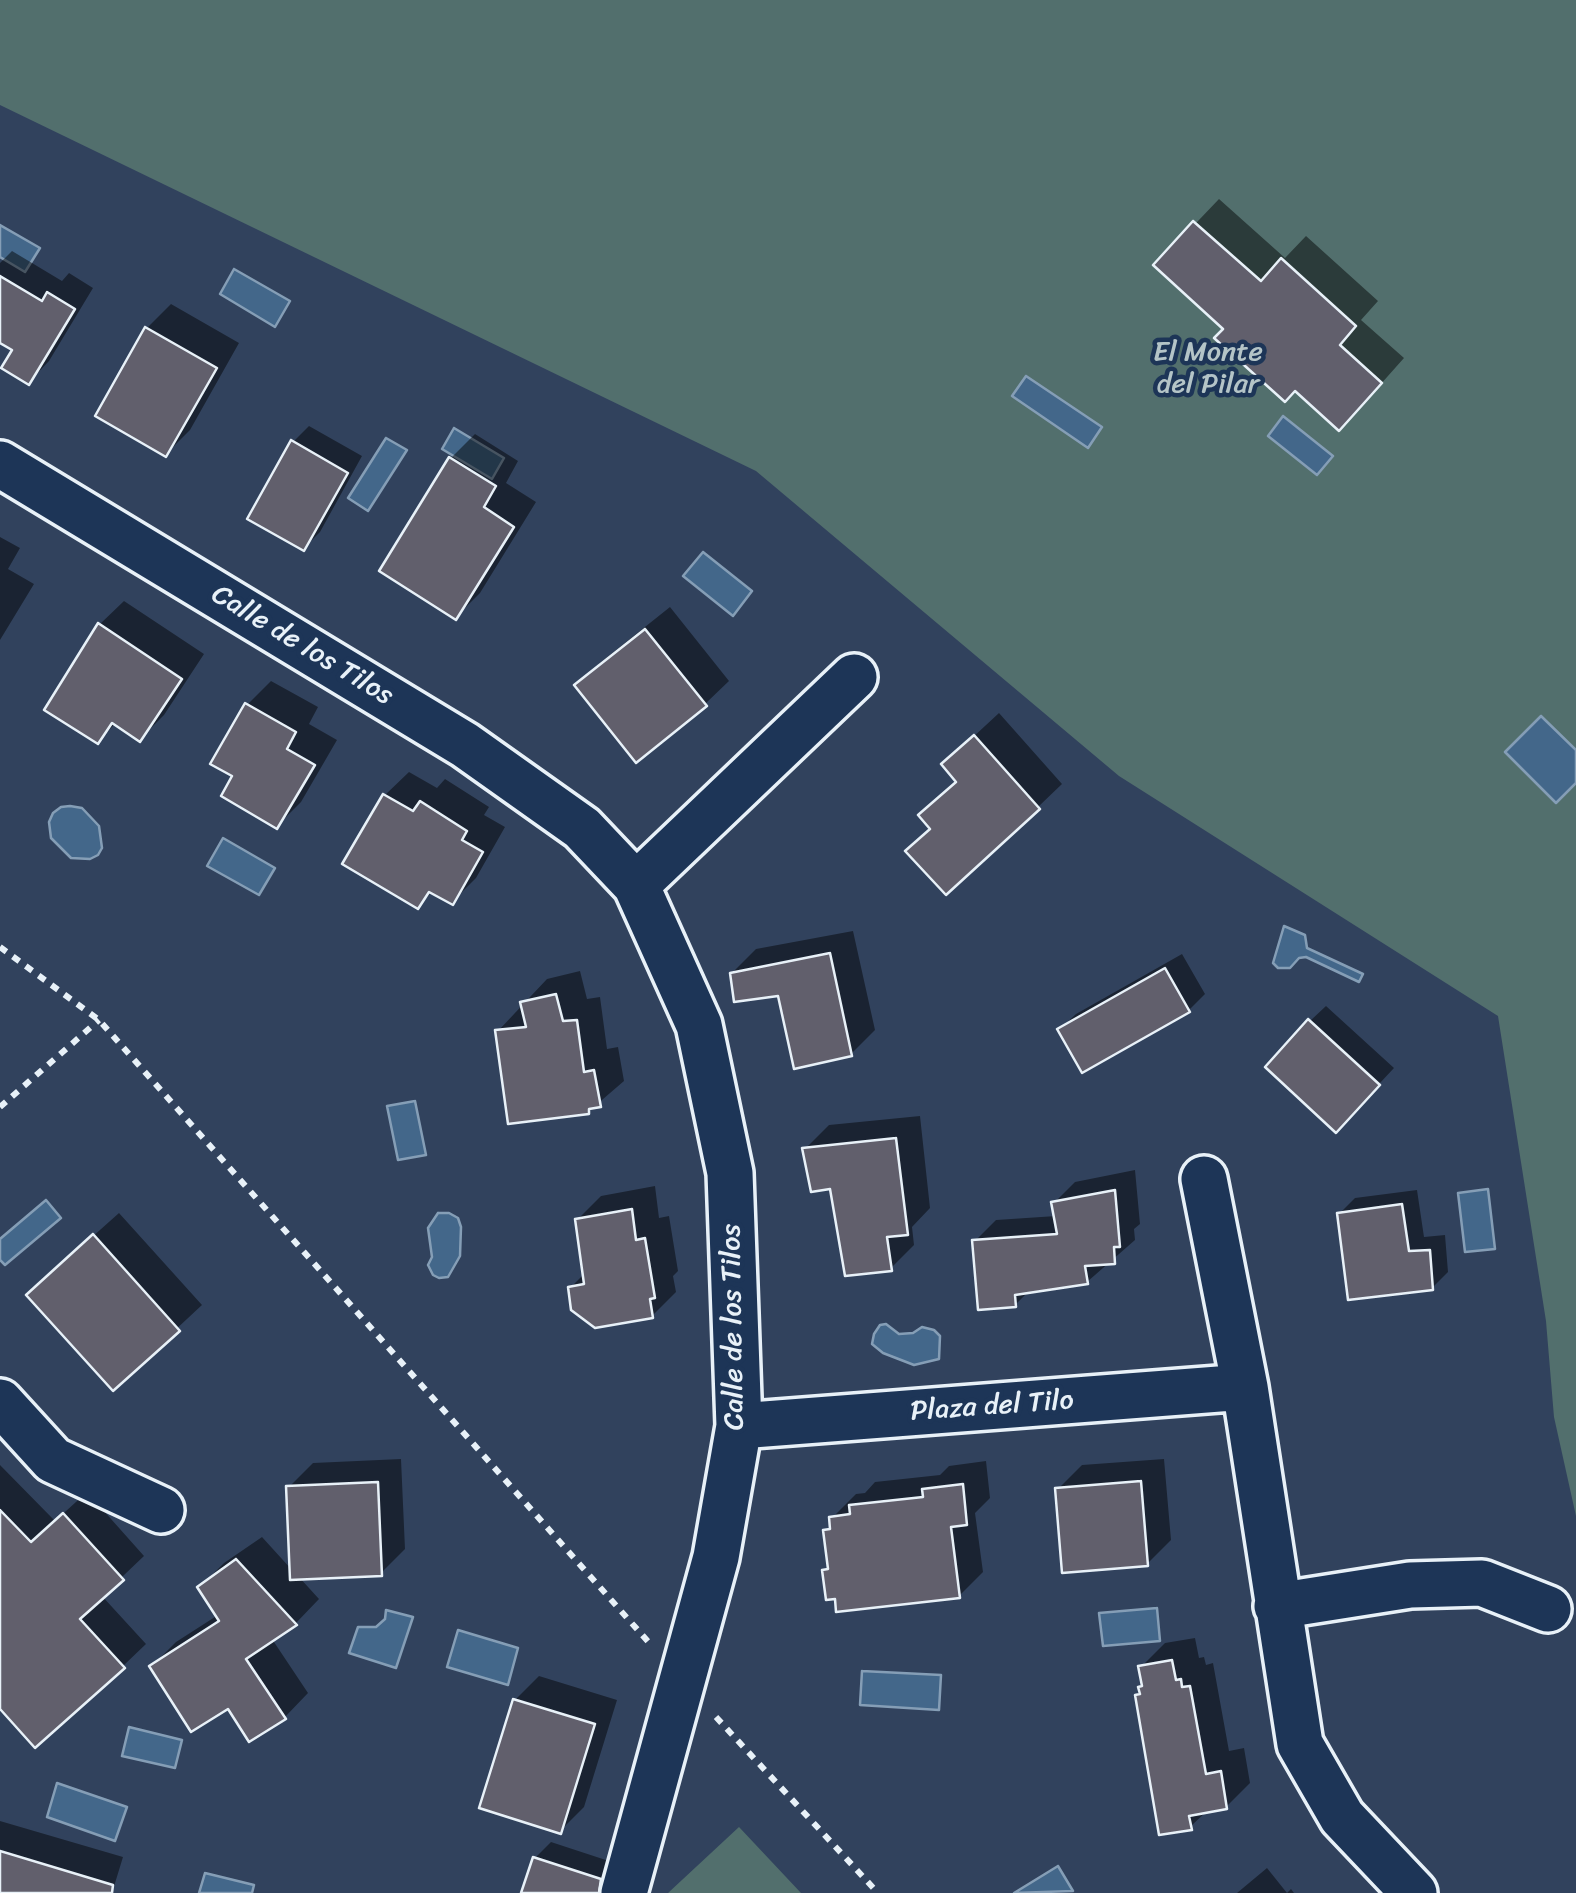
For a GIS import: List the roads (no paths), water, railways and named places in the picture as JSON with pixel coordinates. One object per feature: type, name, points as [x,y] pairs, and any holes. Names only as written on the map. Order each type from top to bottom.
[{"type":"street","name":"Calle de los Tilos","points":[[0,464],[465,745],[582,828],[636,884],[699,1024],[730,1173],[739,1426],[716,1557],[624,1893]]},
{"type":"street","points":[[636,884],[854,677]]},
{"type":"street","points":[[1204,1179],[1245,1387],[1300,1744],[1342,1817],[1414,1893]]},
{"type":"street","name":"Plaza del Tilo","points":[[739,1426],[1245,1387]]},
{"type":"street","points":[[0,1402],[53,1460],[162,1510]]},
{"type":"street","points":[[1277,1606],[1410,1585],[1482,1583],[1548,1608]]},
{"type":"water","points":[[0,225],[40,248],[25,272],[0,257]]},
{"type":"water","points":[[234,269],[290,301],[275,327],[220,294]]},
{"type":"water","points":[[1026,376],[1102,427],[1088,448],[1012,396]]},
{"type":"water","points":[[1283,416],[1333,456],[1317,475],[1268,436]]},
{"type":"water","points":[[454,428],[504,458],[492,479],[442,449]]},
{"type":"water","points":[[386,438],[407,450],[368,511],[348,498]]},
{"type":"water","points":[[703,552],[752,591],[733,616],[683,576]]},
{"type":"water","points":[[1541,716],[1576,750],[1576,783],[1556,803],[1505,752]]},
{"type":"water","points":[[70,806],[82,808],[99,826],[102,848],[90,859],[71,858],[51,838],[49,822],[53,813]]},
{"type":"water","points":[[223,838],[275,868],[259,895],[207,866]]},
{"type":"water","points":[[1284,926],[1305,935],[1307,948],[1363,974],[1359,982],[1306,957],[1299,958],[1290,968],[1278,968],[1273,963]]},
{"type":"water","points":[[415,1101],[426,1155],[398,1160],[387,1106]]},
{"type":"water","points":[[1488,1189],[1495,1249],[1465,1252],[1458,1193]]},
{"type":"water","points":[[46,1200],[61,1218],[5,1265],[0,1260],[0,1239]]},
{"type":"water","points":[[438,1213],[458,1218],[461,1227],[460,1256],[448,1277],[439,1278],[428,1265],[432,1257],[428,1228]]},
{"type":"water","points":[[886,1324],[899,1334],[913,1333],[922,1327],[934,1330],[940,1336],[939,1359],[914,1365],[883,1353],[872,1344],[880,1325]]},
{"type":"water","points":[[1157,1608],[1160,1641],[1103,1646],[1099,1613]]},
{"type":"water","points":[[386,1610],[413,1617],[396,1668],[349,1653],[358,1627],[376,1627],[385,1619]]},
{"type":"water","points":[[458,1630],[518,1648],[508,1685],[447,1667]]},
{"type":"water","points":[[862,1671],[941,1675],[939,1710],[860,1705]]},
{"type":"water","points":[[129,1727],[182,1740],[175,1768],[122,1756]]},
{"type":"water","points":[[57,1783],[127,1807],[115,1841],[47,1817]]},
{"type":"water","points":[[1058,1866],[1073,1891],[1014,1893]]},
{"type":"water","points":[[205,1873],[254,1885],[252,1893],[199,1893]]},
{"type":"park label","name":"El Monte del Pilar","points":[[1208,369]]}]
